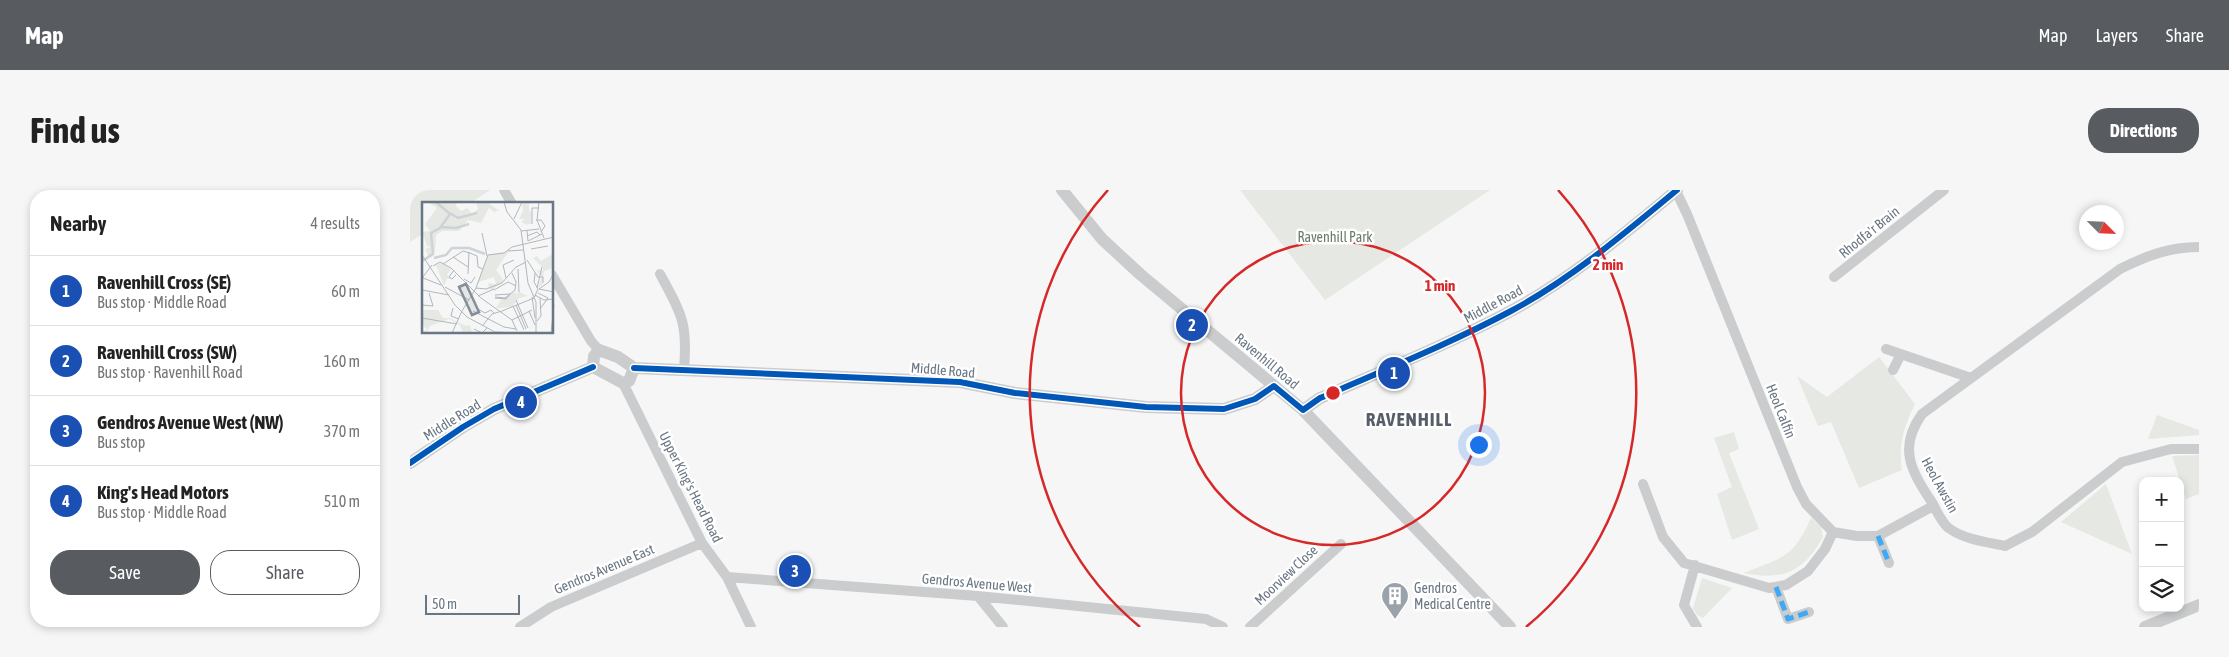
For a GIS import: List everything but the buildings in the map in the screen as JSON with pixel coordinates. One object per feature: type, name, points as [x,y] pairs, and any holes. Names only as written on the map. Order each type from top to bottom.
[{"type":"street","points":[[504,190],[511,202]]},
{"type":"street","name":"Ravenhill Road","points":[[1062,190],[1102,239],[1303,410],[1510,627]]},
{"type":"street","name":"Middle Road","points":[[1303,410],[1320,398],[1438,346],[1512,310],[1601,253],[1676,190]]},
{"type":"street","name":"Heol Calfin","points":[[1676,190],[1688,214],[1797,487],[1806,504],[1833,532]]},
{"type":"street","name":"Rhodfa'r Brain","points":[[1834,277],[1944,190]]},
{"type":"street","name":"Heol Awstin","points":[[2199,247],[2182,247],[2151,254],[2120,269],[1922,414],[1913,428],[1908,448],[1911,467],[1948,528],[1967,538],[2005,546],[2032,532],[2122,462],[2171,449],[2199,449]]},
{"type":"street","points":[[660,274],[683,318],[686,341],[684,369]]},
{"type":"street","points":[[554,278],[591,341],[599,350],[618,357],[634,368],[629,381],[623,383],[593,367],[594,356],[599,350]]},
{"type":"street","points":[[1886,348],[1971,378]]},
{"type":"street","points":[[1893,370],[1901,354]]},
{"type":"street","name":"Middle Road","points":[[410,463],[463,427],[494,409],[593,367]]},
{"type":"street","name":"Middle Road","points":[[634,368],[960,382],[1016,393],[1146,407],[1224,409],[1255,398],[1274,386]]},
{"type":"street","name":"Upper King's Head Road","points":[[623,383],[702,543],[727,577],[751,627]]},
{"type":"street","points":[[1643,484],[1663,537],[1684,563],[1769,588],[1786,585],[1808,571],[1825,549],[1833,532],[1857,536],[1878,536],[1933,506]]},
{"type":"street","points":[[1878,536],[1889,563]]},
{"type":"street","name":"Gendros Avenue East","points":[[520,627],[551,607],[702,543]]},
{"type":"street","name":"Moorview Close","points":[[1250,627],[1341,544]]},
{"type":"street","points":[[1695,565],[1684,606],[1697,627]]},
{"type":"street","name":"Gendros Avenue West","points":[[727,577],[978,596],[1206,619],[1223,627]]},
{"type":"street","points":[[1776,586],[1788,619],[1809,612]]},
{"type":"street","points":[[978,596],[1003,627]]},
{"type":"street","points":[[2145,627],[2199,605]]},
{"type":"green space","points":[[410,190],[490,190],[472,202],[422,202],[422,234],[410,242]]},
{"type":"green space","name":"Ravenhill Park","points":[[1240,190],[1490,190],[1325,300]]},
{"type":"green space","points":[[1879,357],[1915,404],[1901,444],[1902,470],[1859,488],[1831,422],[1818,426],[1797,376],[1827,397]]},
{"type":"green space","points":[[2157,415],[2199,430],[2199,435],[2148,439]]},
{"type":"green space","points":[[1734,432],[1739,449],[1729,453],[1759,529],[1732,540],[1717,494],[1732,487],[1714,438]]},
{"type":"green space","points":[[2199,455],[2199,494],[2186,499],[2184,477],[2179,477],[2172,456]]},
{"type":"green space","points":[[2106,484],[2132,554],[2061,522]]},
{"type":"green space","points":[[1811,518],[1821,527],[1823,537],[1816,549],[1800,566],[1791,571],[1770,576],[1744,573],[1785,555],[1798,542]]},
{"type":"green space","points":[[1702,578],[1732,588],[1703,618],[1697,615],[1693,608]]},
{"type":"marked path","points":[[1878,536],[1889,563]]},
{"type":"marked path","points":[[1776,587],[1788,619],[1809,612]]},
{"type":"cycle path","points":[[634,368],[960,382],[1015,393],[1146,407],[1224,409],[1255,399],[1274,386],[1303,410],[1320,398],[1464,335],[1511,311],[1555,285],[1597,255],[1677,190]]},
{"type":"cycle path","points":[[410,463],[463,427],[494,409],[593,367]]},
{"type":"place","name":"Ravenhill Cross (SW)","points":[[1192,325]]},
{"type":"place","name":"Ravenhill Cross (SE)","points":[[1394,373]]},
{"type":"place","name":"King's Head Motors","points":[[521,402]]},
{"type":"place","name":"Gendros Avenue West (NW)","points":[[795,571]]},
{"type":"place","name":"Gendros Medical Centre","points":[[1395,620]]},
{"type":"district","name":"RAVENHILL","points":[[1409,419]]}]
